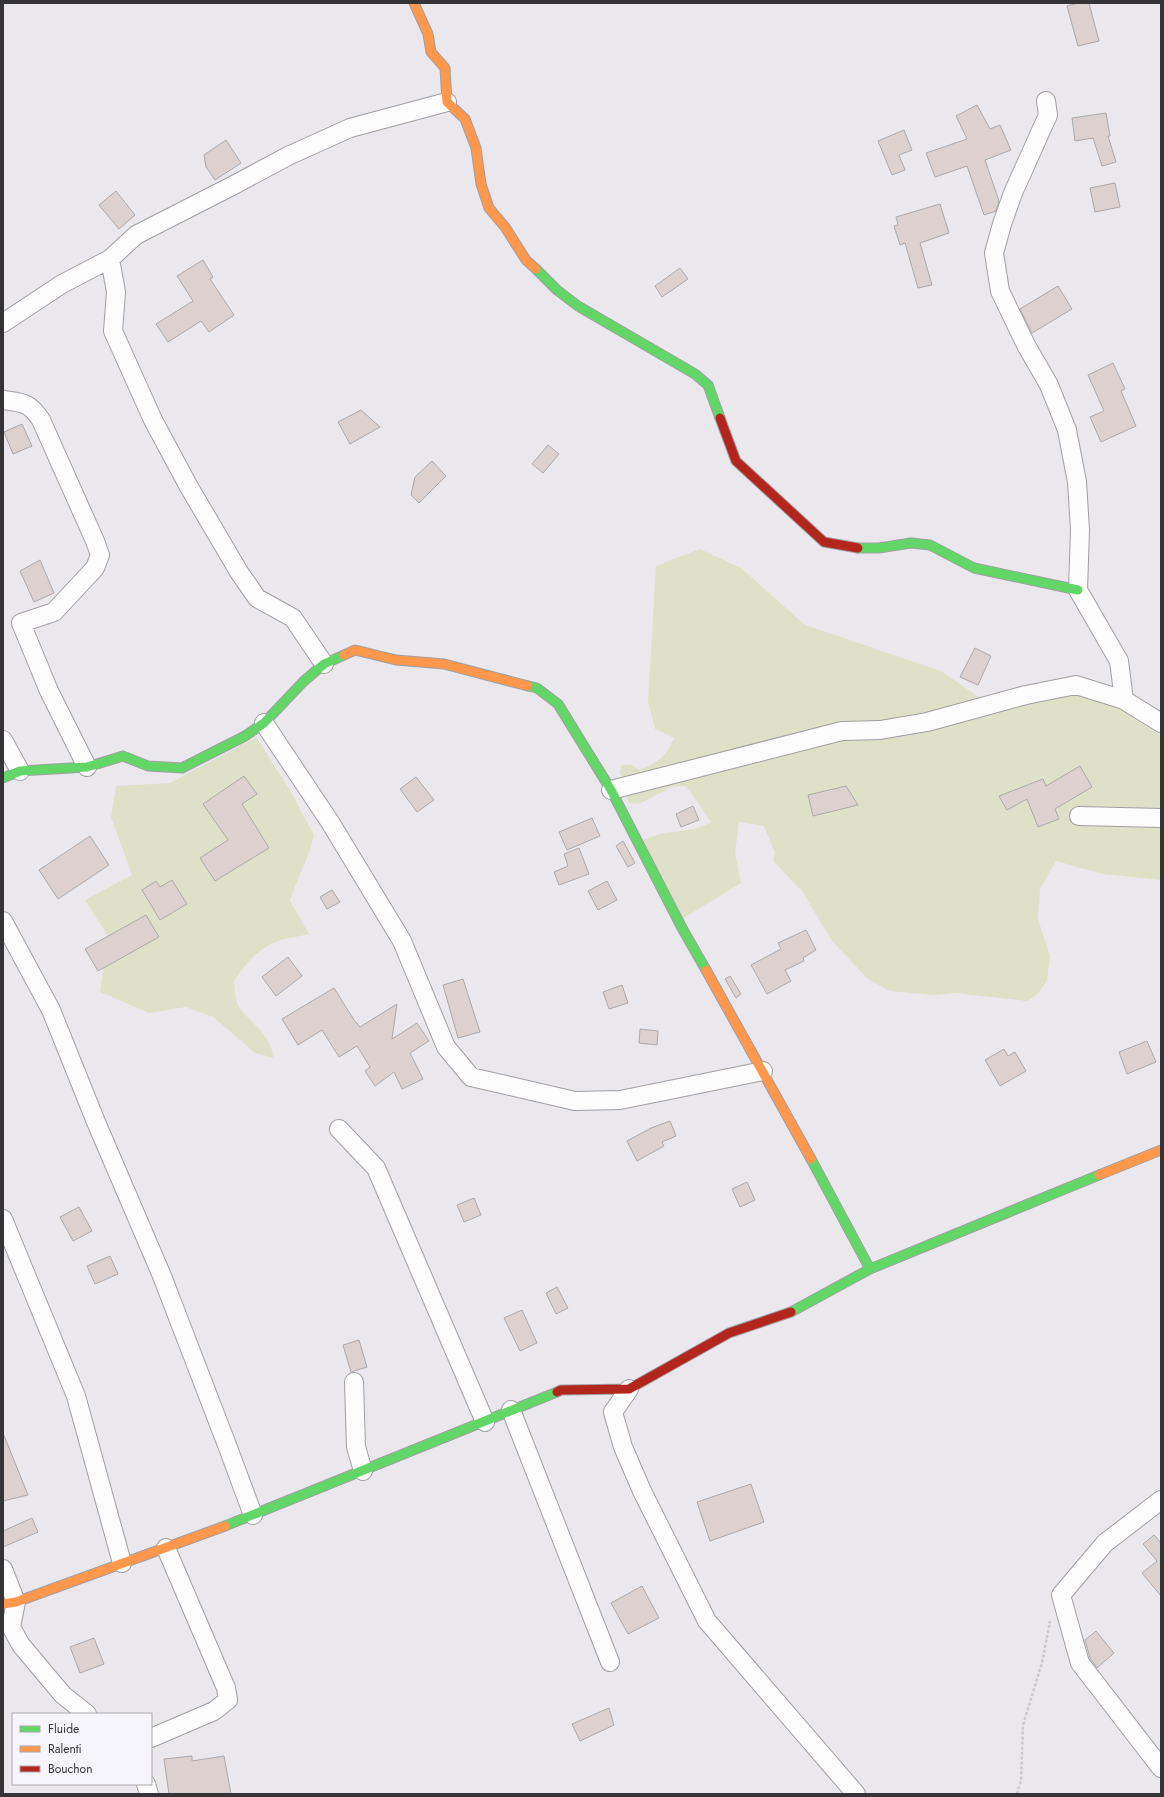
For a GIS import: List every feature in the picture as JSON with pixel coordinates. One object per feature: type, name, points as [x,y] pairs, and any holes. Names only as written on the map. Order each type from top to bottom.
[{"type":"street","points":[[414,3],[428,34],[431,52],[445,68],[447,102],[465,119],[476,148],[481,184],[489,208],[505,227],[526,260],[557,290],[578,306],[694,374],[708,385],[736,462],[768,489],[824,542],[851,548],[879,548],[911,543],[930,545],[974,568],[1078,590]]},
{"type":"street","points":[[1046,101],[1048,115],[1013,193],[994,253],[1000,291],[1026,345],[1048,385],[1067,430],[1077,482],[1080,530],[1078,590],[1119,661],[1124,700]]},
{"type":"street","points":[[3,323],[62,284],[110,259],[136,235],[288,156],[350,128],[447,102]]},
{"type":"street","points":[[110,259],[116,292],[113,332],[153,420],[189,487],[239,572],[257,598],[293,618],[324,664]]},
{"type":"street","points":[[3,400],[22,402],[33,408],[41,420],[100,555],[95,568],[54,612],[21,623],[49,691],[87,766]]},
{"type":"street","points":[[3,778],[20,771],[87,766],[123,756],[148,766],[182,768],[239,739],[264,723],[304,681],[324,664],[355,650],[396,660],[444,664],[537,688],[558,704],[611,790],[682,928],[763,1071],[870,1269]]},
{"type":"street","points":[[611,790],[842,731],[880,730],[927,722],[1026,695],[1076,685],[1124,700],[1161,723]]},
{"type":"street","points":[[264,723],[330,822],[402,941],[446,1047],[471,1078],[575,1101],[620,1100],[763,1071]]},
{"type":"street","points":[[3,740],[20,771]]},
{"type":"street","points":[[1079,816],[1161,818]]},
{"type":"street","points":[[3,921],[51,1010],[96,1122],[162,1276],[228,1445],[253,1515]]},
{"type":"street","points":[[339,1129],[376,1168],[485,1422]]},
{"type":"street","points":[[856,1794],[707,1621],[642,1491],[624,1448],[613,1412],[629,1388],[728,1333],[785,1315],[870,1269],[1161,1150]]},
{"type":"street","points":[[3,1219],[76,1396],[122,1563]]},
{"type":"street","points":[[354,1382],[356,1447],[363,1471]]},
{"type":"street","points":[[10,1603],[166,1548],[253,1515],[561,1390],[629,1388]]},
{"type":"street","points":[[511,1410],[610,1662]]},
{"type":"street","points":[[1161,1500],[1105,1542],[1061,1595],[1080,1663],[1161,1768]]},
{"type":"street","points":[[152,1738],[214,1711],[228,1700],[226,1688],[166,1548]]},
{"type":"street","points":[[3,1569],[10,1603],[11,1627],[21,1645],[64,1694],[86,1713]]},
{"type":"path","points":[[1017,1794],[1021,1780],[1023,1725],[1042,1664],[1049,1624],[1061,1595]]},
{"type":"green space","points":[[700,549],[741,568],[805,625],[941,671],[999,711],[1066,692],[1105,699],[1161,736],[1161,880],[1103,874],[1056,861],[1040,889],[1038,919],[1050,956],[1047,980],[1038,994],[1027,1001],[955,993],[934,995],[890,991],[868,979],[832,941],[802,891],[773,861],[775,853],[764,826],[739,822],[735,853],[741,883],[682,919],[641,842],[658,835],[694,829],[711,822],[686,786],[672,787],[639,804],[629,803],[621,785],[624,780],[620,773],[621,765],[632,765],[639,770],[657,761],[668,750],[674,738],[655,729],[648,701],[656,566]]},
{"type":"green space","points":[[256,737],[288,787],[314,835],[290,901],[309,934],[282,940],[264,948],[247,963],[234,982],[239,1007],[265,1036],[272,1050],[273,1058],[255,1053],[213,1017],[186,1007],[149,1013],[100,992],[108,936],[85,900],[132,875],[111,817],[116,786],[170,783]]},
{"type":"building","points":[[1078,3],[1089,3],[1099,41],[1078,46],[1067,6]]},
{"type":"building","points":[[977,105],[990,129],[1000,125],[1011,150],[985,160],[999,201],[996,211],[984,215],[967,166],[935,177],[926,153],[967,139],[956,116]]},
{"type":"building","points":[[1106,113],[1110,136],[1108,136],[1116,162],[1102,166],[1093,138],[1075,141],[1072,118]]},
{"type":"building","points":[[904,130],[912,150],[899,155],[905,170],[892,175],[878,141]]},
{"type":"building","points":[[226,140],[241,163],[215,180],[206,167],[204,155]]},
{"type":"building","points":[[1115,183],[1120,207],[1095,212],[1090,188]]},
{"type":"building","points":[[116,191],[135,215],[119,229],[99,205]]},
{"type":"building","points":[[940,204],[949,233],[920,243],[932,285],[918,288],[905,243],[900,245],[894,226],[898,225],[896,217]]},
{"type":"building","points":[[203,260],[213,277],[210,279],[234,315],[209,332],[201,321],[168,342],[156,324],[193,301],[177,276]]},
{"type":"building","points":[[680,268],[688,279],[662,297],[655,286]]},
{"type":"building","points":[[1058,286],[1072,309],[1032,333],[1020,309]]},
{"type":"building","points":[[1113,363],[1125,389],[1121,391],[1136,426],[1101,442],[1090,417],[1104,411],[1088,375]]},
{"type":"building","points":[[361,410],[380,427],[350,444],[338,422]]},
{"type":"building","points":[[22,424],[32,446],[13,454],[4,432]]},
{"type":"building","points":[[548,445],[559,454],[543,473],[532,464]]},
{"type":"building","points":[[432,461],[446,476],[419,503],[411,495],[415,477]]},
{"type":"building","points":[[40,560],[54,593],[34,602],[20,571]]},
{"type":"building","points":[[975,648],[991,656],[978,685],[960,677]]},
{"type":"building","points":[[1080,766],[1092,787],[1055,809],[1059,819],[1038,827],[1027,799],[1007,810],[999,796],[1043,779],[1046,786]]},
{"type":"building","points":[[244,776],[257,794],[242,804],[269,848],[215,881],[200,858],[228,840],[203,804]]},
{"type":"building","points":[[416,777],[434,800],[417,812],[400,789]]},
{"type":"building","points":[[846,786],[858,805],[813,816],[808,795]]},
{"type":"building","points":[[693,806],[699,820],[681,827],[676,814]]},
{"type":"building","points":[[592,818],[600,836],[567,850],[559,832]]},
{"type":"building","points":[[90,836],[109,865],[58,899],[39,870]]},
{"type":"building","points":[[623,841],[635,863],[628,867],[616,846]]},
{"type":"building","points":[[579,848],[589,874],[559,885],[554,872],[568,866],[564,854]]},
{"type":"building","points":[[172,880],[187,904],[160,920],[142,890],[156,881],[160,887]]},
{"type":"building","points":[[607,881],[617,900],[598,910],[588,891]]},
{"type":"building","points":[[332,890],[340,902],[327,909],[320,897]]},
{"type":"building","points":[[146,915],[159,937],[98,971],[85,949]]},
{"type":"building","points":[[806,930],[816,950],[803,958],[804,961],[785,970],[791,981],[767,994],[751,965],[781,949],[778,943]]},
{"type":"building","points":[[288,957],[302,976],[276,996],[262,977]]},
{"type":"building","points":[[730,976],[741,994],[736,998],[725,979]]},
{"type":"building","points":[[463,979],[480,1032],[458,1038],[443,985]]},
{"type":"building","points":[[622,985],[628,1003],[609,1009],[603,992]]},
{"type":"building","points":[[334,988],[360,1027],[397,1004],[392,1039],[417,1023],[429,1041],[410,1053],[423,1079],[402,1089],[394,1072],[375,1086],[365,1071],[370,1067],[357,1046],[339,1057],[322,1030],[298,1045],[282,1019]]},
{"type":"building","points":[[640,1029],[658,1031],[657,1045],[639,1043]]},
{"type":"building","points":[[1147,1041],[1156,1062],[1127,1074],[1119,1052]]},
{"type":"building","points":[[1004,1049],[1008,1056],[1015,1052],[1026,1071],[1000,1086],[985,1060]]},
{"type":"building","points":[[670,1121],[676,1136],[662,1142],[664,1146],[637,1161],[627,1141],[651,1128]]},
{"type":"building","points":[[747,1182],[755,1200],[740,1207],[732,1189]]},
{"type":"building","points":[[474,1198],[481,1215],[464,1222],[457,1205]]},
{"type":"building","points":[[79,1207],[92,1231],[73,1241],[60,1217]]},
{"type":"building","points":[[110,1256],[118,1274],[95,1284],[87,1266]]},
{"type":"building","points":[[557,1287],[568,1308],[556,1314],[546,1293]]},
{"type":"building","points":[[522,1310],[537,1343],[520,1351],[504,1318]]},
{"type":"building","points":[[359,1340],[367,1367],[351,1372],[343,1345]]},
{"type":"building","points":[[3,1433],[28,1495],[3,1501]]},
{"type":"building","points":[[751,1484],[764,1522],[710,1541],[697,1502]]},
{"type":"building","points":[[32,1518],[38,1532],[3,1547],[3,1531]]},
{"type":"building","points":[[1154,1535],[1161,1543],[1161,1596],[1142,1573],[1157,1561],[1143,1544]]},
{"type":"building","points":[[642,1586],[659,1618],[628,1634],[611,1603]]},
{"type":"building","points":[[1096,1631],[1114,1653],[1097,1668],[1090,1658],[1085,1640]]},
{"type":"building","points":[[94,1638],[104,1664],[80,1673],[70,1647]]},
{"type":"building","points":[[609,1708],[614,1725],[580,1741],[572,1724]]},
{"type":"building","points":[[192,1756],[192,1761],[224,1756],[231,1794],[169,1794],[164,1759]]},
{"type":"traffic: fast","points":[[536,269],[557,290],[578,306],[695,374],[708,385],[720,418]]},
{"type":"traffic: fast","points":[[858,548],[879,548],[911,543],[930,545],[974,568],[1078,590]]},
{"type":"traffic: fast","points":[[3,778],[20,771],[87,767],[123,756],[148,766],[182,768],[245,736],[264,723],[304,681],[324,664],[344,655]]},
{"type":"traffic: fast","points":[[528,686],[537,688],[558,704],[611,790],[682,928],[706,970]]},
{"type":"traffic: fast","points":[[811,1159],[870,1269]]},
{"type":"traffic: fast","points":[[791,1312],[870,1269],[1099,1175]]},
{"type":"traffic: fast","points":[[225,1526],[557,1392]]},
{"type":"traffic: slow","points":[[414,3],[428,34],[431,52],[445,68],[447,102],[465,119],[476,148],[481,184],[489,208],[505,227],[526,260],[536,269]]},
{"type":"traffic: slow","points":[[344,655],[355,650],[396,660],[444,664],[528,686]]},
{"type":"traffic: slow","points":[[706,970],[811,1159]]},
{"type":"traffic: slow","points":[[1099,1175],[1161,1150]]},
{"type":"traffic: slow","points":[[3,1604],[16,1602],[225,1526]]},
{"type":"traffic: jam","points":[[720,418],[736,461],[824,542],[858,548]]},
{"type":"traffic: jam","points":[[557,1392],[561,1390],[629,1389],[729,1333],[791,1312]]}]
